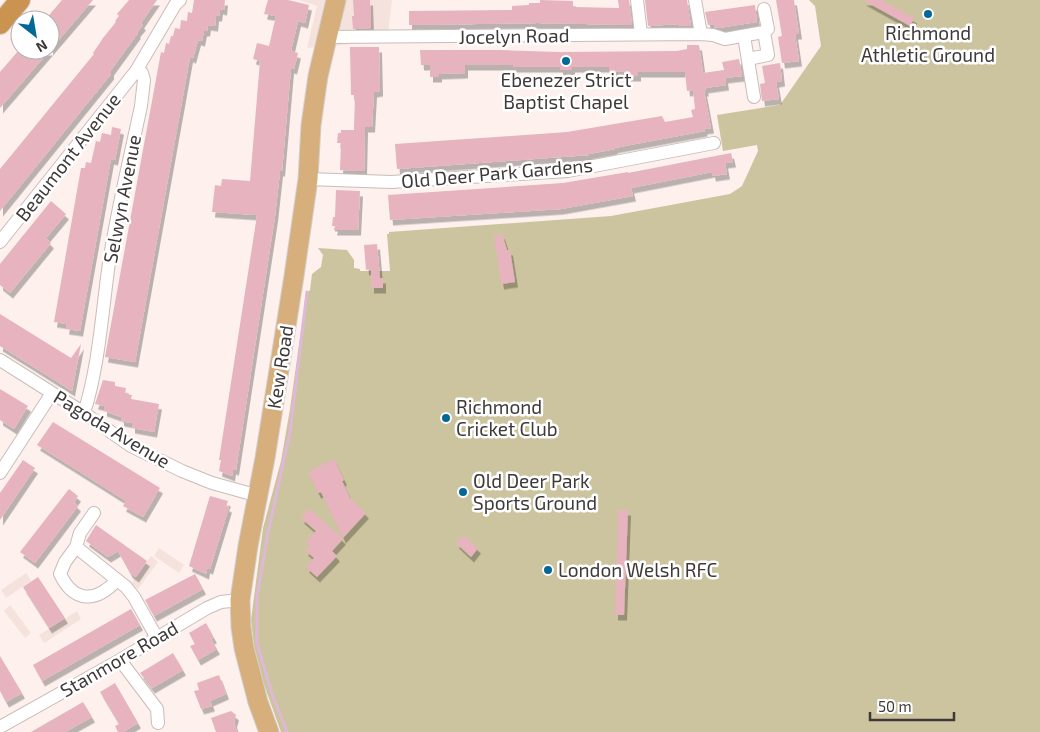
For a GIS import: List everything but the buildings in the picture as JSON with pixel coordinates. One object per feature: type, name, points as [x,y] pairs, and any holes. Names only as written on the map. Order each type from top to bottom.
[{"type":"highway","points":[[0,24],[20,0]]},
{"type":"main road","name":"Kew Road","points":[[269,732],[258,702],[244,648],[240,600],[285,335],[308,179],[311,125],[318,76],[336,0]]},
{"type":"street","points":[[136,71],[180,0]]},
{"type":"street","points":[[637,0],[642,34]]},
{"type":"street","points":[[695,0],[701,34]]},
{"type":"street","points":[[748,59],[768,54],[764,32],[768,29],[764,8]]},
{"type":"street","name":"Jocelyn Road","points":[[327,37],[701,34],[725,39],[764,32]]},
{"type":"street","points":[[744,36],[754,97]]},
{"type":"street","name":"Beaumont Avenue","points":[[0,242],[136,71]]},
{"type":"street","name":"Selwyn Avenue","points":[[84,413],[94,367],[110,260],[141,106],[144,80],[142,73],[136,71]]},
{"type":"street","name":"Old Deer Park Gardens","points":[[308,179],[391,182],[568,171],[714,143]]},
{"type":"street","name":"Pagoda Avenue","points":[[0,360],[84,413],[131,446],[182,471],[212,483],[248,493],[258,493]]},
{"type":"street","points":[[0,473],[52,393]]},
{"type":"street","points":[[94,513],[80,533],[76,547],[65,562],[60,574],[65,584],[81,597],[95,597],[108,590],[117,580]]},
{"type":"street","points":[[76,547],[117,580],[134,597],[157,638]]},
{"type":"street","name":"Stanmore Road","points":[[1,729],[207,608],[221,602],[240,600]]},
{"type":"street","points":[[120,660],[162,707],[158,723]]},
{"type":"shaded area","points":[[299,0],[392,0],[387,41],[307,48],[317,6]]},
{"type":"shaded area","points":[[809,0],[1040,0],[1040,732],[281,732],[262,679],[254,646],[251,620],[263,528],[281,461],[306,294],[310,290],[312,274],[321,267],[323,255],[318,248],[347,250],[354,260],[354,268],[360,269],[360,271],[390,271],[387,234],[389,232],[611,216],[730,194],[742,186],[758,151],[757,145],[723,151],[717,115],[780,105],[821,46],[815,6]]},
{"type":"shaded area","points":[[159,548],[184,565],[179,573],[154,556]]},
{"type":"shaded area","points":[[151,556],[158,562],[138,589],[131,584]]},
{"type":"shaded area","points":[[26,573],[31,581],[6,598],[1,590]]},
{"type":"shaded area","points":[[10,605],[31,633],[25,638],[4,611]]},
{"type":"shaded area","points":[[77,611],[81,619],[44,643],[39,635]]},
{"type":"waterway","points":[[287,732],[271,691],[257,643],[257,597],[268,533],[290,432],[307,292]]},
{"type":"place","name":"Richmond Athletic Ground","points":[[928,14]]},
{"type":"place","name":"Ebenezer Strict Baptist Chapel","points":[[566,61]]},
{"type":"place","name":"Richmond Cricket Club","points":[[446,418]]},
{"type":"place","name":"Old Deer Park Sports Ground","points":[[463,492]]},
{"type":"place","name":"London Welsh RFC","points":[[548,570]]}]
